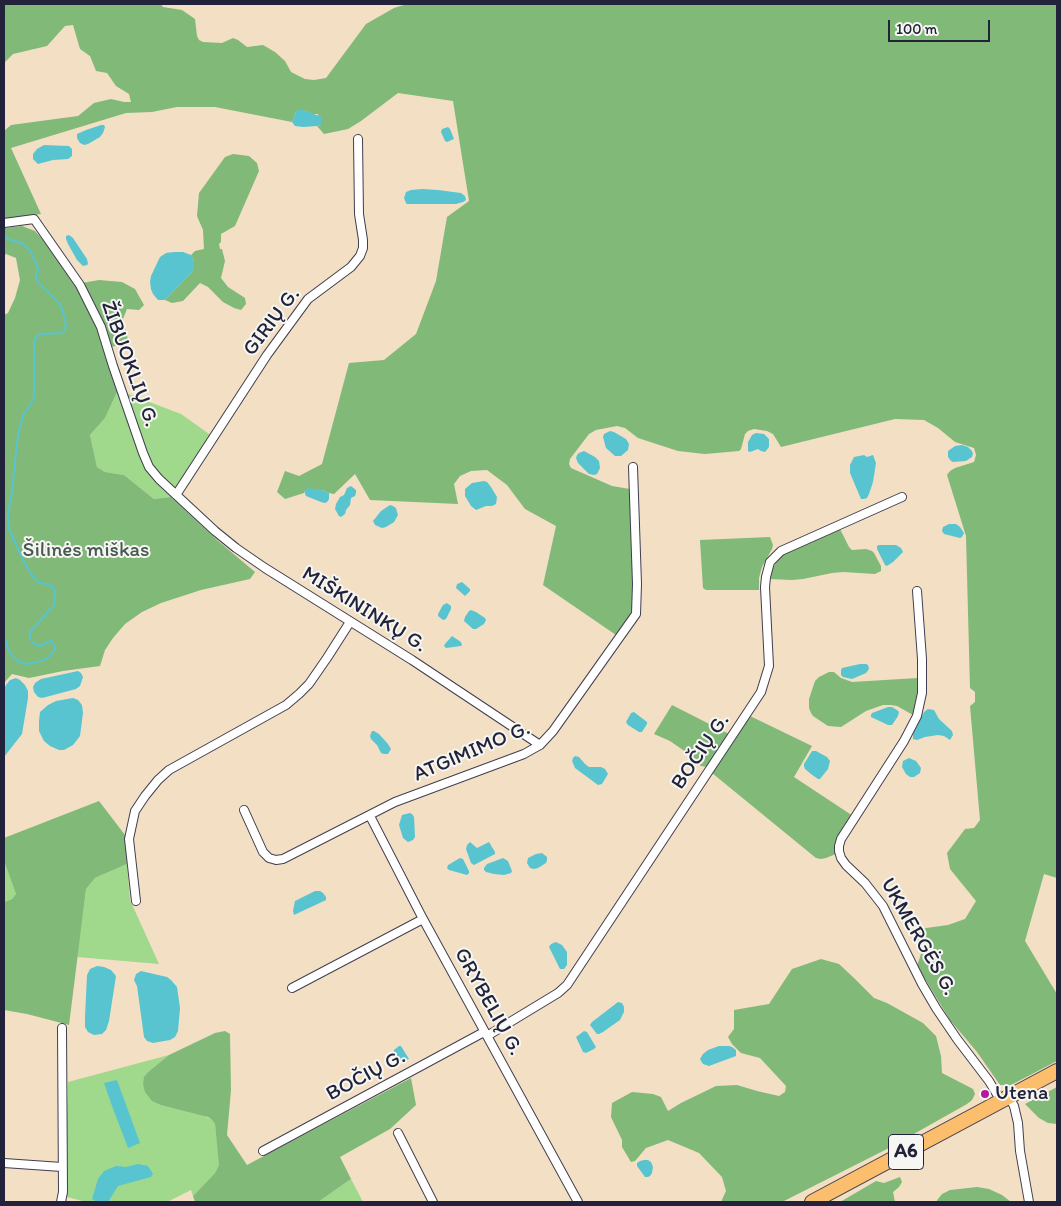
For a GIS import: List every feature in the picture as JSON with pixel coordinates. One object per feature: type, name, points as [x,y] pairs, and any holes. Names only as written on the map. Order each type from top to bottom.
[{"type":"highway","name":"A6","points":[[812,1202],[1057,1071]]},
{"type":"street","name":"GIRIŲ G.","points":[[176,495],[268,355],[308,299],[350,267],[360,256],[363,240],[359,214],[358,139]]},
{"type":"street","name":"ŽIBUOKLIŲ G.","points":[[4,223],[34,219],[80,285],[101,327],[149,467],[176,495]]},
{"type":"street","name":"ATGIMIMO G.","points":[[244,810],[263,852],[269,858],[282,859],[395,802],[524,754],[540,745],[553,731],[636,614],[637,584],[633,467]]},
{"type":"street","name":"MIŠKININKŲ G.","points":[[176,495],[215,531],[265,568],[412,660],[540,745]]},
{"type":"street","name":"BOČIŲ G.","points":[[264,1151],[486,1034],[558,993],[567,985],[762,692],[769,666],[765,587],[770,562],[781,551],[902,497]]},
{"type":"street","name":"UKMERGĖS G.","points":[[917,591],[922,658],[920,705],[904,742],[841,839],[839,851],[846,865],[865,883],[883,906],[922,984],[957,1039],[989,1081],[1014,1106],[1029,1202]]},
{"type":"street","points":[[136,901],[129,839],[135,811],[150,790],[169,770],[286,706],[309,684],[350,622]]},
{"type":"street","name":"GRYBELIŲ G.","points":[[370,816],[423,919],[578,1202]]},
{"type":"street","points":[[292,988],[423,919]]},
{"type":"street","points":[[61,1202],[62,1028]]},
{"type":"street","points":[[398,1133],[433,1202]]},
{"type":"street","points":[[4,1163],[62,1167]]},
{"type":"green space","points":[[6,4],[161,4],[163,7],[182,10],[195,19],[197,36],[203,42],[222,43],[233,38],[247,47],[263,45],[285,61],[291,72],[305,79],[314,80],[326,78],[366,24],[394,8],[407,4],[1057,4],[1057,878],[1044,874],[1025,941],[1057,994],[1057,1061],[1011,1085],[1000,1085],[977,1052],[950,1020],[917,966],[921,954],[912,930],[948,925],[965,919],[976,901],[950,869],[947,853],[965,829],[974,828],[980,820],[970,706],[975,702],[975,692],[970,688],[966,536],[947,475],[955,468],[974,462],[976,455],[974,448],[955,442],[938,428],[924,420],[895,419],[781,447],[773,434],[754,429],[745,434],[739,451],[705,454],[678,451],[638,438],[625,428],[617,426],[596,430],[589,434],[570,459],[569,464],[571,468],[612,486],[630,489],[635,592],[629,618],[616,635],[543,585],[556,526],[525,509],[507,485],[487,470],[471,471],[460,476],[454,484],[458,504],[370,500],[355,474],[334,494],[322,490],[304,491],[304,493],[285,499],[277,492],[285,471],[299,476],[322,464],[349,363],[384,360],[416,334],[436,281],[447,217],[469,201],[453,101],[398,93],[348,129],[324,134],[317,126],[321,125],[318,114],[303,110],[296,111],[292,122],[215,107],[177,107],[152,112],[126,113],[11,148],[41,214],[4,219],[4,131],[11,125],[78,116],[94,103],[111,99],[131,102],[129,94],[116,86],[107,73],[96,71],[90,56],[80,49],[73,25],[65,26],[47,46],[13,54],[4,63],[4,6]]},
{"type":"green space","points":[[233,154],[249,156],[257,163],[259,171],[235,226],[221,234],[221,242],[219,244],[225,261],[221,278],[228,287],[245,298],[246,304],[241,310],[234,308],[223,302],[208,287],[200,283],[183,301],[172,303],[165,300],[192,272],[194,261],[191,255],[195,251],[204,249],[203,230],[197,216],[199,193],[225,157]]},
{"type":"green space","name":"Šilinės miškas","points":[[22,226],[35,231],[82,283],[99,280],[122,282],[135,289],[144,305],[139,310],[127,309],[123,319],[129,344],[103,348],[118,390],[105,418],[90,435],[97,467],[105,472],[124,475],[154,499],[171,497],[255,572],[250,579],[201,590],[161,603],[142,612],[125,624],[113,638],[105,650],[100,666],[29,678],[12,674],[4,683],[4,315],[8,313],[15,298],[20,280],[16,258],[6,254],[4,256],[4,228]]},
{"type":"green space","points":[[118,390],[181,414],[212,436],[171,497],[154,499],[124,475],[105,472],[97,467],[90,435],[105,418]]},
{"type":"green space","points":[[840,529],[852,550],[866,549],[874,553],[881,566],[881,571],[875,574],[832,573],[792,580],[769,579],[775,564],[782,555]]},
{"type":"green space","points":[[770,537],[773,545],[762,567],[759,578],[759,590],[706,590],[703,588],[700,540]]},
{"type":"green space","points":[[829,672],[834,672],[841,678],[852,682],[918,678],[919,692],[913,715],[897,706],[883,705],[866,711],[841,727],[828,726],[813,716],[809,708],[809,699],[815,681]]},
{"type":"green space","points":[[672,705],[729,734],[707,767],[701,766],[670,741],[654,734]]},
{"type":"green space","points":[[750,716],[812,746],[794,777],[853,816],[836,854],[821,859],[816,858],[712,773]]},
{"type":"green space","points":[[99,801],[125,835],[127,864],[95,878],[86,889],[69,1025],[4,1010],[4,902],[12,899],[16,894],[4,861],[4,838]]},
{"type":"green space","points":[[4,861],[16,894],[12,899],[4,902]]},
{"type":"green space","points":[[127,864],[130,900],[159,964],[77,957],[86,889],[95,878]]},
{"type":"green space","points":[[821,959],[839,964],[874,998],[923,1023],[936,1036],[941,1056],[942,1073],[973,1089],[975,1094],[972,1100],[889,1148],[782,1202],[721,1202],[726,1191],[722,1177],[699,1153],[668,1140],[646,1148],[635,1161],[631,1162],[622,1147],[622,1140],[611,1117],[612,1103],[632,1092],[653,1094],[661,1097],[668,1111],[716,1086],[737,1085],[779,1096],[785,1092],[786,1086],[760,1058],[741,1053],[732,1044],[728,1037],[734,1029],[734,1010],[769,1004],[792,969]]},
{"type":"green space","points":[[225,1031],[230,1034],[231,1090],[227,1135],[247,1165],[411,1078],[416,1105],[390,1129],[340,1157],[351,1179],[318,1202],[195,1202],[193,1196],[215,1173],[219,1165],[215,1124],[208,1117],[152,1101],[145,1092],[144,1077],[169,1055],[215,1033]]},
{"type":"green space","points":[[169,1055],[148,1072],[143,1084],[212,1120],[215,1124],[219,1160],[215,1173],[193,1196],[191,1190],[167,1202],[86,1202],[67,1197],[68,1082]]},
{"type":"green space","points":[[1057,1087],[1057,1124],[1048,1123],[1039,1118],[1025,1104]]},
{"type":"green space","points":[[900,1177],[902,1182],[893,1192],[895,1202],[840,1202],[876,1181],[884,1183]]},
{"type":"green space","points":[[351,1179],[363,1202],[318,1202]]},
{"type":"green space","points":[[977,1187],[989,1189],[1011,1202],[936,1202],[942,1194],[950,1190]]},
{"type":"water","points":[[299,110],[322,117],[321,125],[295,126],[292,122],[296,111]]},
{"type":"water","points":[[101,125],[105,127],[100,137],[88,144],[80,143],[77,134]]},
{"type":"water","points":[[448,127],[454,139],[447,142],[441,132],[442,129]]},
{"type":"water","points":[[44,145],[69,146],[72,149],[72,156],[68,159],[38,164],[33,159],[33,154]]},
{"type":"water","points":[[422,189],[461,193],[465,196],[466,200],[456,204],[406,203],[404,198],[406,192]]},
{"type":"water","points":[[69,235],[87,259],[87,265],[83,266],[77,260],[66,239],[66,236]]},
{"type":"water","points":[[183,252],[191,255],[194,261],[192,272],[165,300],[158,300],[151,289],[151,276],[160,257],[166,253]]},
{"type":"water","points":[[610,431],[626,439],[629,444],[628,450],[621,456],[615,456],[606,448],[603,437],[604,434]]},
{"type":"water","points":[[756,433],[764,434],[769,439],[769,447],[765,452],[758,449],[748,451],[748,442],[752,435]]},
{"type":"water","points":[[962,445],[972,451],[972,457],[966,461],[951,461],[948,457],[948,451],[955,446]]},
{"type":"water","points":[[584,451],[599,461],[600,468],[597,474],[589,474],[578,463],[577,455]]},
{"type":"water","points":[[864,455],[867,457],[873,455],[876,463],[869,494],[867,498],[861,499],[850,473],[850,465],[854,457]]},
{"type":"water","points":[[487,482],[497,497],[496,504],[476,510],[465,496],[465,489],[472,483]]},
{"type":"water","points":[[351,486],[356,490],[356,493],[351,498],[350,505],[345,514],[341,517],[335,509],[336,504],[347,488]]},
{"type":"water","points":[[308,488],[329,493],[329,499],[325,503],[306,496],[304,491]]},
{"type":"water","points":[[390,505],[396,508],[398,515],[394,522],[382,528],[375,525],[373,521],[381,511]]},
{"type":"water","points":[[949,524],[956,524],[960,527],[964,533],[962,537],[944,534],[942,531],[943,527]]},
{"type":"water","points":[[879,545],[896,545],[903,552],[887,566],[877,549]]},
{"type":"water","points":[[462,582],[470,589],[465,596],[456,588],[457,584]]},
{"type":"water","points":[[447,603],[451,606],[451,609],[446,619],[443,620],[438,614],[443,605]]},
{"type":"water","points":[[471,610],[486,620],[484,624],[476,629],[473,629],[464,621]]},
{"type":"water","points":[[452,636],[461,642],[461,646],[446,648],[444,646]]},
{"type":"water","points":[[860,664],[868,665],[869,669],[866,673],[852,679],[841,675],[842,668]]},
{"type":"water","points":[[78,671],[83,677],[80,686],[76,689],[42,698],[38,697],[34,692],[33,687],[35,683],[41,679]]},
{"type":"water","points":[[16,678],[25,685],[28,691],[28,698],[22,734],[4,757],[4,689],[10,680]]},
{"type":"water","points":[[73,698],[82,705],[83,713],[80,736],[73,745],[64,750],[59,750],[44,741],[39,731],[40,712],[56,701]]},
{"type":"water","points":[[892,707],[899,712],[892,725],[871,717],[872,713]]},
{"type":"water","points":[[928,709],[934,710],[939,719],[952,731],[953,735],[950,740],[938,735],[917,740],[913,739],[913,733],[924,712]]},
{"type":"water","points":[[634,712],[647,722],[642,732],[639,732],[626,722],[631,713]]},
{"type":"water","points":[[372,731],[379,734],[388,744],[391,749],[388,754],[381,753],[371,739]]},
{"type":"water","points":[[812,751],[827,757],[830,761],[828,769],[820,779],[811,774],[804,766]]},
{"type":"water","points":[[575,756],[579,757],[589,767],[605,769],[608,774],[602,784],[598,785],[575,768],[572,761]]},
{"type":"water","points":[[909,758],[916,761],[921,768],[920,773],[914,777],[906,774],[902,767],[903,761]]},
{"type":"water","points":[[410,813],[414,817],[415,837],[408,842],[403,838],[399,825],[402,815]]},
{"type":"water","points":[[470,842],[477,848],[489,842],[495,854],[474,865],[471,863],[466,849]]},
{"type":"water","points":[[542,853],[547,857],[546,863],[538,868],[530,868],[527,863],[528,858]]},
{"type":"water","points":[[460,858],[463,859],[469,871],[467,875],[447,868],[448,865]]},
{"type":"water","points":[[503,858],[508,861],[511,873],[504,875],[494,874],[484,870],[487,864]]},
{"type":"water","points":[[315,891],[323,893],[326,900],[294,915],[295,901]]},
{"type":"water","points":[[556,942],[562,945],[567,952],[567,965],[564,969],[560,969],[549,947]]},
{"type":"water","points":[[97,966],[111,970],[116,976],[106,1030],[102,1034],[94,1035],[88,1032],[85,1027],[85,1017],[87,975],[90,969]]},
{"type":"water","points":[[141,971],[167,977],[177,987],[180,1008],[178,1031],[175,1037],[170,1040],[153,1043],[147,1041],[144,1037],[137,986],[134,980],[136,974]]},
{"type":"water","points":[[618,1002],[622,1003],[624,1007],[620,1020],[597,1034],[590,1025]]},
{"type":"water","points":[[584,1031],[587,1032],[596,1047],[586,1053],[583,1052],[576,1037]]},
{"type":"water","points":[[401,1046],[409,1059],[399,1062],[395,1058],[394,1050]]},
{"type":"water","points":[[719,1046],[732,1047],[736,1050],[736,1056],[709,1066],[703,1064],[700,1059],[703,1054]]},
{"type":"water","points":[[117,1080],[140,1143],[128,1148],[104,1083]]},
{"type":"water","points":[[644,1160],[651,1162],[653,1167],[652,1173],[648,1177],[645,1177],[637,1166],[637,1163]]},
{"type":"water","points":[[138,1164],[148,1166],[153,1174],[151,1177],[118,1186],[108,1202],[97,1202],[92,1199],[98,1179],[104,1171],[116,1166],[126,1167]]},
{"type":"waterway","points":[[4,238],[22,243],[29,249],[38,268],[36,279],[59,303],[66,325],[62,333],[42,334],[37,336],[34,342],[34,396],[24,413],[18,434],[8,515],[9,529],[32,575],[38,582],[50,585],[55,590],[54,605],[30,632],[30,637],[32,642],[40,646],[50,641],[55,645],[55,649],[44,660],[26,664],[19,662],[13,657],[4,639]]},
{"type":"place","name":"Utena","points":[[985,1094]]}]
